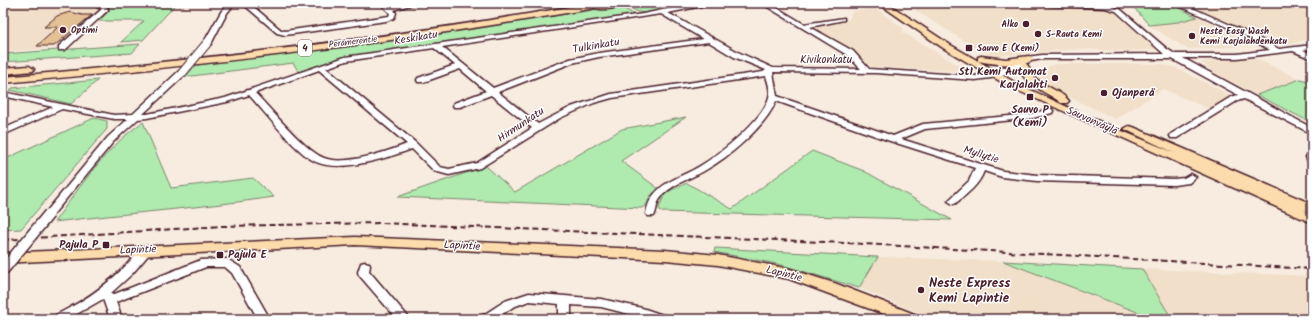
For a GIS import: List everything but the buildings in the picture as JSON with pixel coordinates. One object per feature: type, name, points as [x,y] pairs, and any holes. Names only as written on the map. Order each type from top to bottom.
[{"type":"highway","name":"Perämerentie","points":[[3,71],[128,61],[317,40],[477,18],[606,3]]},
{"type":"highway","points":[[568,7],[624,3]]},
{"type":"highway","name":"Perämerentie","points":[[3,80],[124,69],[345,44],[568,7]]},
{"type":"main road","name":"Sauvonväylä","points":[[882,3],[940,43],[999,73],[1052,103],[1312,219]]},
{"type":"main road","name":"Sauvonväylä","points":[[891,3],[933,31],[981,59],[999,73],[1312,209]]},
{"type":"main road","points":[[981,59],[1026,63],[1024,72],[1033,81],[1059,95],[1064,101]]},
{"type":"main road","name":"Lapintie","points":[[3,258],[146,250],[354,242],[691,257],[748,265],[790,274],[838,290],[912,319]]},
{"type":"street","points":[[62,48],[105,10],[105,8],[91,3]]},
{"type":"street","points":[[3,270],[107,144],[183,72],[208,42],[224,12],[232,3]]},
{"type":"street","points":[[245,3],[282,33],[382,20],[391,13],[413,3]]},
{"type":"street","points":[[383,3],[391,13]]},
{"type":"street","name":"Keskikatu","points":[[3,94],[114,117],[134,117],[194,108],[250,92],[345,59],[662,12],[707,3]]},
{"type":"street","points":[[764,3],[850,53],[867,71]]},
{"type":"street","points":[[1036,3],[1114,8],[1176,57],[1245,96],[1312,131]]},
{"type":"street","points":[[1176,3],[1242,32],[1279,52]]},
{"type":"street","points":[[1306,3],[1312,5]]},
{"type":"street","name":"Kivikonkatu","points":[[662,12],[740,57],[770,71],[867,71],[962,78],[999,73]]},
{"type":"street","points":[[803,26],[842,20]]},
{"type":"street","name":"Tulkinkatu","points":[[457,106],[570,61],[599,55],[709,40]]},
{"type":"street","points":[[436,46],[536,127]]},
{"type":"street","points":[[999,73],[1026,63],[1074,58],[1237,56],[1312,47]]},
{"type":"street","points":[[1296,50],[1312,57]]},
{"type":"street","points":[[421,80],[461,66]]},
{"type":"street","name":"Hirmunkatu","points":[[320,67],[413,145],[437,169],[442,172],[455,171],[480,165],[536,127],[570,109],[601,99],[770,71]]},
{"type":"street","points":[[651,214],[653,202],[659,194],[676,182],[704,167],[734,145],[761,117],[773,97],[770,71]]},
{"type":"street","points":[[250,92],[309,152],[323,161],[358,161],[388,154],[413,145]]},
{"type":"street","points":[[1174,136],[1234,99],[1245,96]]},
{"type":"street","name":"Myllytie","points":[[773,97],[893,140],[980,168],[1011,176],[1174,182],[1186,181],[1191,177]]},
{"type":"street","points":[[3,132],[61,106]]},
{"type":"street","points":[[893,140],[923,127],[1033,116],[1049,110]]},
{"type":"street","points":[[1312,154],[1310,157],[1312,161]]},
{"type":"street","points":[[953,201],[972,185],[978,177],[980,168]]},
{"type":"street","points":[[106,297],[146,250]]},
{"type":"street","points":[[58,319],[106,297],[205,263],[227,262],[236,270],[264,319]]},
{"type":"street","points":[[365,266],[363,272],[404,319]]},
{"type":"street","points":[[106,297],[116,319]]},
{"type":"street","points":[[486,319],[503,308],[525,298],[602,304],[642,312],[662,319]]},
{"type":"street","points":[[565,300],[565,319]]},
{"type":"shaded area","points":[[3,3],[80,3],[101,9],[101,11],[60,47],[3,52]]},
{"type":"shaded area","points":[[904,3],[1026,3],[1028,5],[1108,8],[1114,11],[1156,49],[1126,51],[1079,49],[996,56],[977,49]]},
{"type":"shaded area","points":[[1181,3],[1300,3],[1312,8],[1312,38],[1286,45],[1269,42]]},
{"type":"shaded area","points":[[875,8],[904,29],[901,31],[964,69],[955,71],[871,67],[858,56],[810,27],[848,21],[853,11]]},
{"type":"shaded area","points":[[1197,17],[1234,33],[1258,46],[1187,49],[1149,25],[1178,22]]},
{"type":"shaded area","points":[[1254,58],[1300,79],[1257,95],[1213,72],[1201,62]]},
{"type":"shaded area","points":[[1161,64],[1176,68],[1232,96],[1212,110],[1163,89],[1116,119],[1048,87],[1036,77],[1051,65]]},
{"type":"shaded area","points":[[878,257],[1003,261],[1153,318],[1168,313],[1142,269],[1312,276],[1312,319],[934,319],[859,288]]},
{"type":"green space","points":[[98,3],[177,3],[143,40],[121,42],[144,21],[99,21],[110,10],[108,6]]},
{"type":"green space","points":[[637,3],[698,3],[647,13],[638,12],[625,5]]},
{"type":"green space","points":[[1130,3],[1170,3],[1197,17],[1178,22],[1149,25]]},
{"type":"green space","points":[[620,6],[635,15],[341,58],[299,72],[293,63],[184,77],[197,65],[366,44]]},
{"type":"green space","points":[[140,44],[132,53],[3,62],[3,54]]},
{"type":"green space","points":[[1300,79],[1312,82],[1312,123],[1257,95]]},
{"type":"green space","points":[[98,80],[71,104],[10,90],[12,88]]},
{"type":"green space","points":[[686,117],[621,161],[659,189],[650,196],[647,204],[642,208],[397,197],[486,166],[515,192],[622,129]]},
{"type":"green space","points":[[94,118],[107,121],[107,129],[21,229],[3,230],[3,160]]},
{"type":"green space","points":[[143,122],[171,188],[253,178],[274,197],[54,222],[84,181],[106,155],[117,143]]},
{"type":"green space","points":[[812,151],[864,171],[952,220],[661,212],[659,208],[665,193],[687,183],[732,209]]},
{"type":"green space","points":[[715,248],[878,257],[859,288],[782,265],[714,252]]},
{"type":"green space","points":[[1003,261],[1142,269],[1169,314],[1153,318]]},
{"type":"railway","points":[[3,240],[222,226],[381,223],[846,243],[1312,269]]},
{"type":"place","name":"Alko","points":[[1026,24]]},
{"type":"place","name":"Optimi","points":[[63,30]]},
{"type":"place","name":"S-Rauta Kemi","points":[[1038,34]]},
{"type":"place","name":"Neste Easy Wash Kemi Karjalahdenkatu","points":[[1192,36]]},
{"type":"place","name":"Sauvo E (Kemi)","points":[[969,48]]},
{"type":"place","name":"St1 Kemi Automat Karjalahti","points":[[1055,78]]},
{"type":"place","name":"Ojanperä","points":[[1104,93]]},
{"type":"place","name":"Sauvo P (Kemi)","points":[[1030,97]]},
{"type":"place","name":"Pajula P","points":[[106,245]]},
{"type":"place","name":"Pajula E","points":[[220,255]]},
{"type":"place","name":"Neste Express Kemi Lapintie","points":[[921,290]]}]
